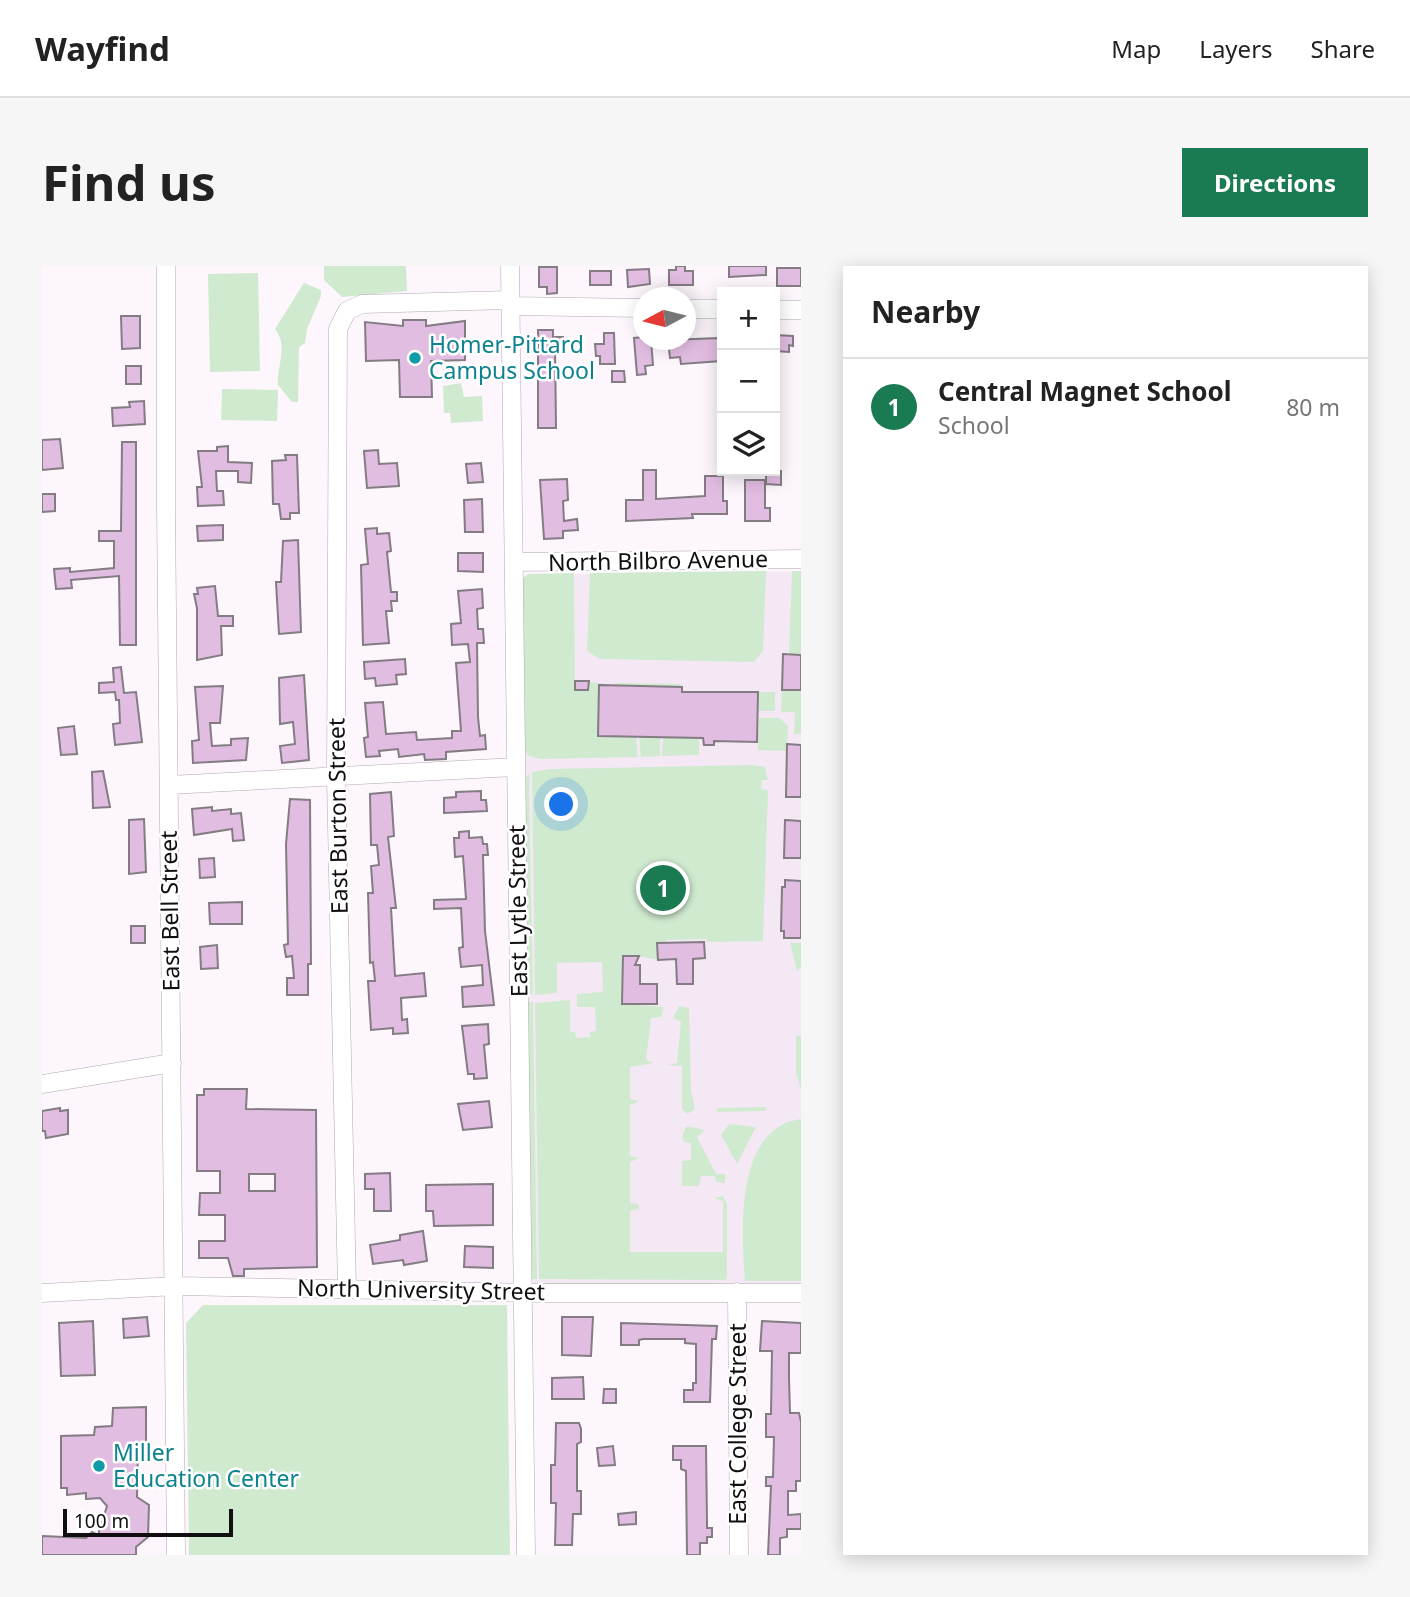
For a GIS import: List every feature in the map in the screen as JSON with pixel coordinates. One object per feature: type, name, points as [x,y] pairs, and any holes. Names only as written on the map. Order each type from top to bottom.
[{"type":"street","name":"East Bell Street","points":[[166,266],[176,1555]]},
{"type":"street","name":"East Lytle Street","points":[[510,266],[526,1555]]},
{"type":"street","points":[[510,303],[633,308]]},
{"type":"street","name":"East Burton Street","points":[[346,1289],[336,778],[337,343],[343,316],[362,304],[510,303]]},
{"type":"street","points":[[696,309],[717,309]]},
{"type":"street","points":[[780,310],[801,310]]},
{"type":"street","name":"North Bilbro Avenue","points":[[514,562],[801,559]]},
{"type":"street","points":[[169,785],[516,767]]},
{"type":"street","points":[[42,1084],[172,1063]]},
{"type":"street","name":"North University Street","points":[[42,1293],[176,1286],[524,1292],[801,1293]]},
{"type":"street","name":"East College Street","points":[[737,1292],[739,1555]]},
{"type":"shaded area","points":[[801,571],[801,1287],[536,1285],[531,1279],[521,588],[525,575]]},
{"type":"green space","points":[[324,266],[406,266],[407,291],[342,297],[324,280]]},
{"type":"green space","points":[[258,273],[260,371],[210,372],[208,274]]},
{"type":"green space","points":[[304,283],[321,290],[321,296],[307,329],[305,343],[299,347],[298,402],[292,402],[278,385],[282,350],[275,329]]},
{"type":"green space","points":[[461,383],[464,397],[482,396],[483,421],[451,423],[450,413],[444,413],[443,386]]},
{"type":"green space","points":[[222,389],[278,390],[277,421],[221,420]]},
{"type":"green space","points":[[766,571],[763,651],[754,662],[600,659],[587,651],[590,573]]},
{"type":"green space","points":[[792,571],[801,571],[801,655],[789,654]]},
{"type":"green space","points":[[574,573],[575,690],[589,690],[589,682],[606,684],[598,736],[636,737],[638,757],[540,759],[529,756],[524,748],[522,579],[528,574]]},
{"type":"green space","points":[[616,683],[680,684],[682,687],[612,686]]},
{"type":"green space","points":[[782,690],[801,690],[801,734],[794,734],[795,712],[781,712]]},
{"type":"green space","points":[[759,692],[775,692],[775,711],[759,711]]},
{"type":"green space","points":[[759,718],[779,718],[788,726],[787,751],[758,750]]},
{"type":"green space","points":[[639,737],[660,738],[660,756],[641,757]]},
{"type":"green space","points":[[663,738],[699,738],[699,755],[662,756]]},
{"type":"green space","points":[[752,765],[765,767],[768,780],[762,780],[761,789],[768,790],[763,941],[666,940],[665,943],[657,944],[658,960],[638,956],[622,966],[622,1004],[664,1007],[661,1017],[651,1018],[646,1060],[654,1063],[630,1067],[630,1099],[639,1101],[630,1105],[630,1156],[639,1158],[630,1162],[630,1203],[638,1204],[639,1209],[630,1211],[630,1252],[723,1252],[723,1201],[714,1198],[723,1196],[727,1204],[727,1278],[539,1279],[535,1003],[570,1000],[570,1032],[575,1032],[576,1038],[590,1037],[590,1032],[596,1031],[595,1007],[577,1007],[577,994],[603,992],[602,962],[557,963],[557,993],[535,995],[532,772],[551,769]]},
{"type":"green space","points":[[530,773],[533,994],[527,994],[525,779]]},
{"type":"green space","points":[[790,943],[801,943],[801,967],[797,971]]},
{"type":"green space","points":[[528,1002],[533,1002],[537,1279],[531,1279]]},
{"type":"green space","points":[[679,1006],[689,1008],[691,1091],[695,1109],[687,1114],[682,1109],[682,1066],[667,1065],[677,1063],[681,1022],[673,1018]]},
{"type":"green space","points":[[796,1036],[801,1036],[801,1089],[796,1073]]},
{"type":"green space","points":[[767,1107],[765,1111],[718,1112],[716,1108]]},
{"type":"green space","points":[[801,1119],[801,1281],[745,1281],[744,1210],[753,1161],[764,1141],[779,1126]]},
{"type":"green space","points":[[729,1124],[756,1127],[737,1164],[721,1135]]},
{"type":"green space","points":[[686,1126],[705,1130],[697,1137],[716,1174],[725,1174],[725,1183],[716,1182],[715,1176],[701,1176],[699,1186],[682,1186],[682,1161],[691,1160],[691,1143],[684,1142],[682,1137]]},
{"type":"green space","points":[[717,1283],[717,1287],[540,1285]]},
{"type":"green space","points":[[203,1305],[507,1305],[510,1555],[189,1555],[186,1323]]},
{"type":"building","points":[[676,266],[685,266],[685,271],[693,271],[693,285],[669,285],[669,270],[676,270]]},
{"type":"building","points":[[729,266],[766,266],[766,275],[729,277]]},
{"type":"building","points":[[539,267],[557,267],[557,293],[547,294],[547,287],[539,287]]},
{"type":"building","points":[[777,268],[801,268],[801,286],[777,286]]},
{"type":"building","points":[[649,269],[650,284],[628,287],[627,270]]},
{"type":"building","points":[[590,271],[611,271],[611,285],[590,285]]},
{"type":"building","points":[[121,316],[140,316],[140,348],[122,349]]},
{"type":"building","name":"Homer-Pittard Campus School","points":[[403,320],[426,320],[426,326],[465,321],[465,360],[431,361],[432,397],[400,397],[399,360],[366,361],[365,322],[403,326]]},
{"type":"building","points":[[538,330],[553,330],[553,337],[563,337],[563,347],[555,347],[556,428],[538,428]]},
{"type":"building","points":[[604,333],[614,333],[615,364],[600,364],[600,356],[596,356],[595,344],[604,344]]},
{"type":"building","points":[[780,335],[793,336],[793,346],[789,345],[789,352],[780,351]]},
{"type":"building","points":[[717,338],[717,361],[681,364],[680,357],[670,358],[669,350],[696,350],[696,339]]},
{"type":"building","points":[[635,350],[652,350],[653,365],[645,366],[646,374],[637,375]]},
{"type":"building","points":[[126,366],[141,366],[141,384],[126,384]]},
{"type":"building","points":[[612,371],[624,371],[625,382],[612,382]]},
{"type":"building","points":[[144,401],[145,424],[113,426],[112,408],[130,407],[129,402]]},
{"type":"building","points":[[60,439],[63,468],[42,470],[42,440]]},
{"type":"building","points":[[122,442],[136,442],[136,645],[120,645],[119,576],[71,580],[72,588],[56,589],[54,569],[70,568],[70,572],[114,568],[114,541],[99,541],[99,531],[121,531]]},
{"type":"building","points":[[228,446],[228,462],[252,463],[251,483],[238,482],[238,471],[216,471],[217,491],[223,491],[224,505],[198,506],[197,487],[202,487],[198,451],[217,451],[217,447]]},
{"type":"building","points":[[378,450],[379,464],[397,463],[399,486],[367,488],[364,451]]},
{"type":"building","points":[[285,455],[297,455],[299,513],[290,513],[290,519],[281,519],[279,504],[273,504],[272,461],[286,460]]},
{"type":"building","points":[[481,463],[483,482],[468,483],[466,464]]},
{"type":"building","points":[[643,470],[656,470],[656,499],[705,496],[705,476],[723,476],[723,501],[727,501],[727,514],[692,514],[693,518],[626,521],[626,500],[643,500]]},
{"type":"building","points":[[781,471],[781,485],[766,484],[766,476],[780,476]]},
{"type":"building","points":[[567,479],[568,500],[563,501],[564,521],[577,519],[578,530],[563,531],[563,538],[544,539],[540,480]]},
{"type":"building","points":[[745,480],[765,480],[765,508],[770,508],[770,521],[745,521]]},
{"type":"building","points":[[42,494],[55,494],[55,511],[42,512]]},
{"type":"building","points":[[482,499],[483,532],[465,532],[464,500]]},
{"type":"building","points":[[223,525],[223,540],[198,541],[197,526]]},
{"type":"building","points":[[377,528],[377,534],[389,533],[391,551],[387,552],[391,592],[397,592],[397,601],[391,601],[392,611],[386,611],[389,643],[363,645],[361,565],[368,564],[365,529]]},
{"type":"building","points":[[298,540],[301,632],[279,634],[276,582],[281,582],[283,541]]},
{"type":"building","points":[[458,553],[483,553],[483,572],[458,571]]},
{"type":"building","points":[[215,586],[218,616],[233,616],[233,626],[221,626],[222,655],[197,660],[197,608],[194,594],[198,594],[197,588]]},
{"type":"building","points":[[482,589],[483,608],[477,609],[478,629],[483,629],[484,643],[477,643],[478,717],[480,736],[485,735],[486,749],[446,752],[446,759],[425,760],[424,754],[399,757],[398,749],[379,751],[380,756],[366,757],[364,738],[368,737],[365,703],[383,702],[386,734],[416,732],[417,740],[452,738],[452,731],[461,731],[456,663],[470,662],[468,644],[452,645],[451,624],[461,623],[458,591]]},
{"type":"building","points":[[783,654],[801,655],[801,690],[782,690]]},
{"type":"building","points":[[405,659],[406,674],[396,675],[397,684],[376,686],[375,678],[365,679],[364,662]]},
{"type":"building","points":[[121,667],[124,693],[136,692],[142,742],[115,745],[113,724],[120,723],[119,700],[116,700],[115,692],[99,693],[99,683],[114,682],[113,668]]},
{"type":"building","points":[[304,675],[309,760],[282,763],[280,746],[295,744],[293,722],[280,724],[279,678]]},
{"type":"building","points":[[575,681],[589,681],[588,690],[575,690]]},
{"type":"building","points":[[599,685],[682,687],[682,692],[758,692],[757,742],[714,741],[714,745],[704,745],[703,738],[598,736]]},
{"type":"building","points":[[223,686],[220,723],[210,723],[212,746],[231,745],[231,739],[248,738],[246,760],[193,763],[192,741],[199,740],[195,687]]},
{"type":"building","points":[[74,726],[77,754],[61,755],[58,728]]},
{"type":"building","points":[[787,744],[801,745],[801,797],[786,797]]},
{"type":"building","points":[[103,771],[110,807],[93,808],[92,772]]},
{"type":"building","points":[[481,791],[481,800],[486,800],[487,811],[444,813],[444,798],[456,797],[456,792]]},
{"type":"building","points":[[391,792],[394,836],[388,837],[396,908],[391,908],[395,976],[424,973],[426,996],[401,998],[402,1020],[407,1019],[408,1033],[393,1034],[393,1028],[371,1030],[368,981],[375,981],[373,962],[370,963],[368,893],[373,893],[371,866],[379,865],[377,845],[371,845],[370,794]]},
{"type":"building","points":[[290,799],[310,800],[311,964],[308,964],[308,995],[287,995],[287,978],[294,978],[292,956],[286,957],[284,945],[288,944],[286,844]]},
{"type":"building","points":[[212,807],[212,811],[231,809],[231,814],[241,813],[244,840],[233,841],[232,829],[194,835],[192,809]]},
{"type":"building","points":[[144,819],[146,872],[129,874],[129,820]]},
{"type":"building","points":[[785,820],[801,821],[801,858],[784,858]]},
{"type":"building","points":[[469,831],[469,838],[482,837],[483,844],[487,844],[488,855],[483,855],[485,931],[494,1005],[463,1007],[462,987],[483,985],[482,965],[461,967],[461,908],[434,909],[434,900],[466,899],[463,856],[455,857],[454,838],[459,838],[459,832]]},
{"type":"building","points":[[214,858],[215,877],[200,878],[199,859]]},
{"type":"building","points":[[785,880],[801,881],[801,938],[784,938],[784,931],[781,931],[782,887],[785,887]]},
{"type":"building","points":[[242,902],[242,924],[210,924],[209,903]]},
{"type":"building","points":[[131,926],[145,926],[145,943],[131,943]]},
{"type":"building","points":[[704,942],[705,958],[693,959],[693,984],[677,984],[676,959],[658,960],[657,943]]},
{"type":"building","points":[[217,945],[218,968],[201,969],[200,947]]},
{"type":"building","points":[[623,956],[639,956],[635,965],[640,965],[640,984],[657,984],[657,1004],[622,1004]]},
{"type":"building","points":[[488,1024],[489,1044],[484,1045],[487,1078],[474,1079],[474,1074],[468,1074],[462,1026]]},
{"type":"building","points":[[204,1089],[247,1089],[246,1109],[316,1110],[317,1267],[244,1269],[244,1276],[233,1276],[228,1258],[199,1258],[199,1241],[225,1241],[225,1215],[199,1215],[200,1193],[220,1193],[220,1171],[197,1171],[197,1095],[204,1095]],"holes":[[[249,1174],[275,1174],[275,1191],[249,1191]]]},
{"type":"building","points":[[489,1101],[492,1127],[463,1130],[458,1104]]},
{"type":"building","points":[[60,1108],[60,1111],[68,1110],[68,1134],[46,1138],[45,1131],[42,1131],[42,1111]]},
{"type":"building","points":[[390,1173],[391,1211],[374,1211],[374,1189],[365,1189],[365,1174]]},
{"type":"building","points":[[493,1184],[493,1225],[434,1226],[433,1211],[426,1211],[426,1185]]},
{"type":"building","points":[[423,1231],[427,1261],[404,1265],[403,1260],[373,1264],[370,1245],[400,1240],[400,1235]]},
{"type":"building","points":[[465,1246],[493,1247],[493,1268],[464,1267]]},
{"type":"building","points":[[147,1317],[149,1336],[124,1338],[123,1319]]},
{"type":"building","points":[[562,1317],[593,1317],[591,1356],[562,1355]]},
{"type":"building","points":[[93,1321],[95,1375],[61,1376],[59,1323]]},
{"type":"building","points":[[762,1321],[801,1323],[801,1353],[789,1353],[789,1378],[790,1413],[799,1413],[801,1422],[801,1481],[796,1481],[796,1491],[788,1491],[788,1515],[801,1514],[801,1529],[787,1529],[787,1537],[780,1538],[780,1555],[768,1555],[771,1486],[766,1486],[766,1477],[773,1477],[774,1437],[766,1437],[766,1414],[771,1414],[772,1351],[760,1351]]},
{"type":"building","points":[[621,1323],[717,1326],[716,1339],[712,1339],[710,1402],[684,1402],[684,1390],[693,1390],[693,1383],[696,1383],[696,1344],[685,1343],[685,1339],[643,1339],[639,1340],[639,1345],[621,1345]]},
{"type":"building","points":[[583,1377],[584,1399],[552,1399],[552,1378]]},
{"type":"building","points":[[604,1389],[616,1389],[616,1403],[603,1403]]},
{"type":"building","name":"Miller Education Center","points":[[146,1407],[146,1444],[138,1445],[137,1497],[149,1505],[148,1537],[136,1547],[136,1555],[42,1555],[42,1536],[86,1538],[92,1532],[98,1535],[107,1506],[100,1498],[86,1499],[86,1493],[67,1495],[67,1488],[61,1488],[61,1436],[94,1435],[95,1427],[112,1426],[113,1408]]},
{"type":"building","points":[[556,1423],[579,1423],[581,1429],[581,1442],[577,1444],[577,1491],[581,1491],[581,1514],[573,1514],[572,1545],[555,1545],[556,1503],[551,1503],[551,1465],[555,1465]]},
{"type":"building","points":[[613,1446],[615,1465],[599,1466],[597,1448]]},
{"type":"building","points":[[673,1446],[706,1446],[707,1528],[712,1528],[712,1537],[707,1537],[707,1543],[700,1543],[700,1555],[687,1555],[686,1471],[681,1469],[681,1460],[673,1460]]},
{"type":"building","points":[[636,1512],[636,1524],[619,1525],[618,1514]]},
{"type":"place","name":"Homer-Pittard Campus School","points":[[415,358]]},
{"type":"place","name":"Central Magnet School","points":[[663,888]]},
{"type":"place","name":"Miller Education Center","points":[[99,1466]]}]
